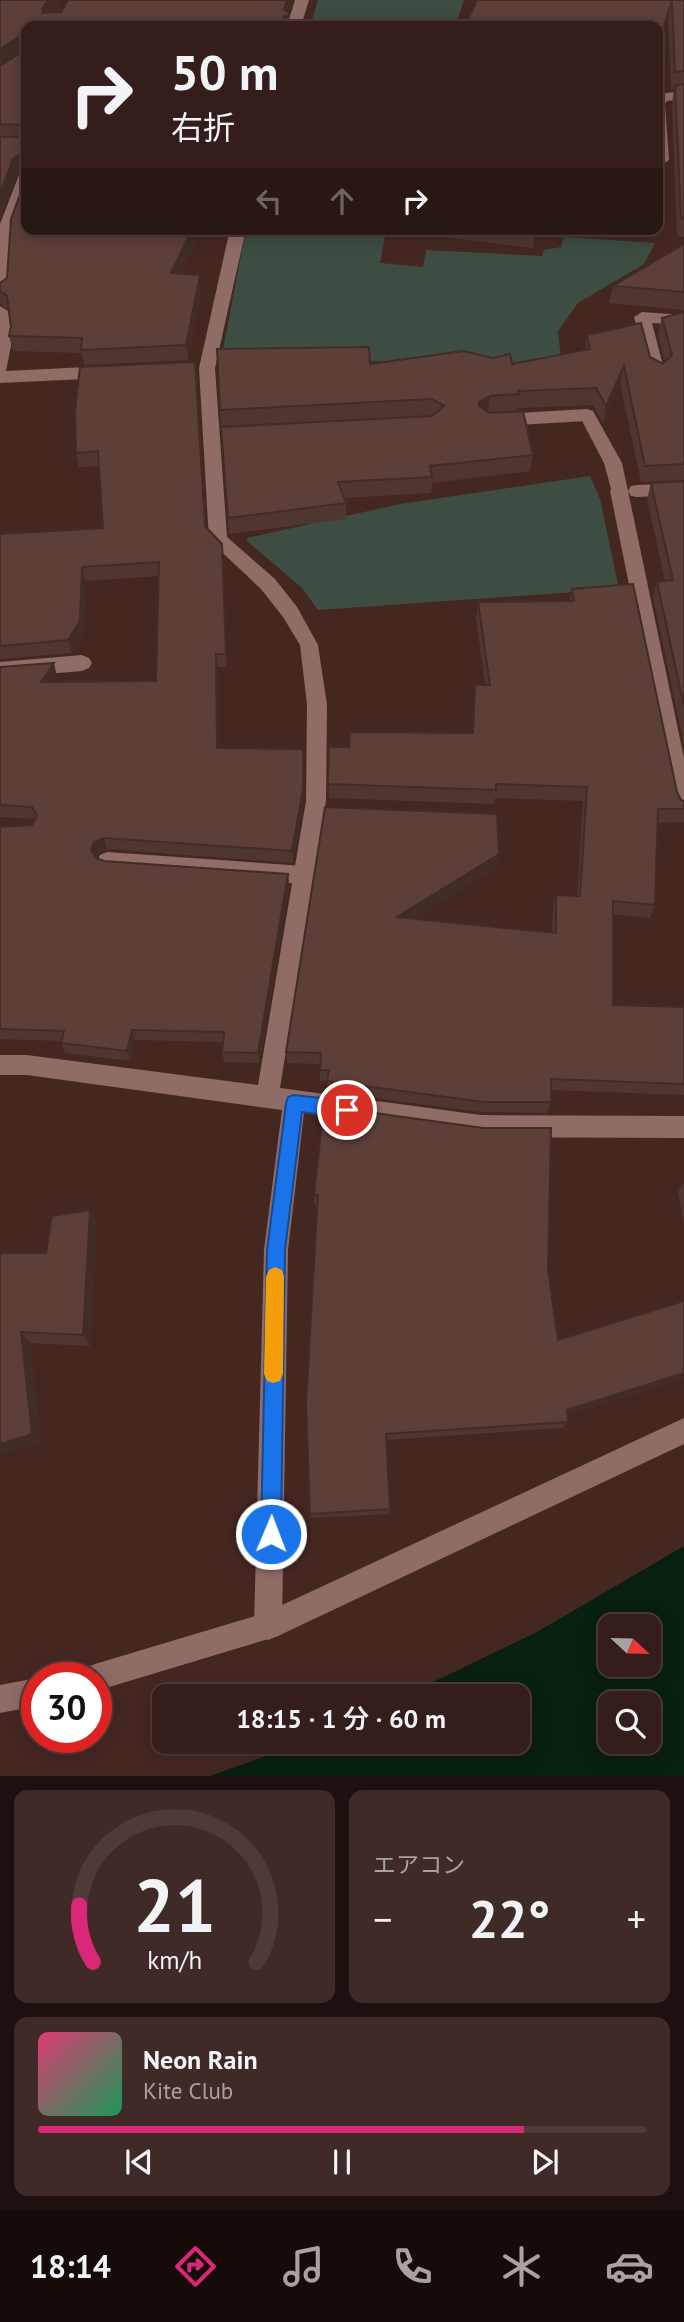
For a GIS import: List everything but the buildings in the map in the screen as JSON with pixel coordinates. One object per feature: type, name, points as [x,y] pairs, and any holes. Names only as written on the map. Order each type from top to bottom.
[{"type":"street","points":[[296,21],[302,0]]},
{"type":"street","points":[[663,97],[684,95]]},
{"type":"street","points":[[0,293],[4,234],[21,188]]},
{"type":"street","points":[[236,235],[201,368],[218,435],[218,540],[268,584],[290,612],[309,645],[317,705],[322,809],[304,875],[267,1098]]},
{"type":"street","points":[[0,311],[4,341],[0,368]]},
{"type":"street","points":[[657,373],[642,317],[684,320]]},
{"type":"street","points":[[0,376],[128,371]]},
{"type":"street","points":[[488,421],[587,415],[628,491],[684,806]]},
{"type":"street","points":[[628,491],[684,489]]},
{"type":"street","points":[[0,670],[82,663]]},
{"type":"street","points":[[107,861],[304,875]]},
{"type":"street","points":[[0,1065],[27,1065],[294,1103],[481,1126],[684,1127]]},
{"type":"street","points":[[268,1626],[276,1250],[294,1103]]},
{"type":"street","points":[[112,1673],[268,1626],[684,1431]]},
{"type":"street","points":[[0,1699],[21,1695]]},
{"type":"shaded area","points":[[318,0],[464,0],[457,21],[312,21]]},
{"type":"shaded area","points":[[245,235],[385,235],[380,263],[423,267],[426,250],[542,256],[544,250],[561,247],[564,237],[655,243],[644,264],[578,303],[558,331],[562,368],[222,355]]},
{"type":"shaded area","points":[[590,476],[600,499],[619,589],[318,610],[302,588],[247,541],[247,538],[400,504]]},
{"type":"shaded area","points":[[684,1546],[684,1776],[210,1776],[271,1754],[530,1754],[530,1684],[429,1684],[537,1632]]},
{"type":"slow traffic","points":[[273,1374],[275,1277]]},
{"type":"route","points":[[271,1534],[276,1250],[294,1103],[347,1110]]}]
